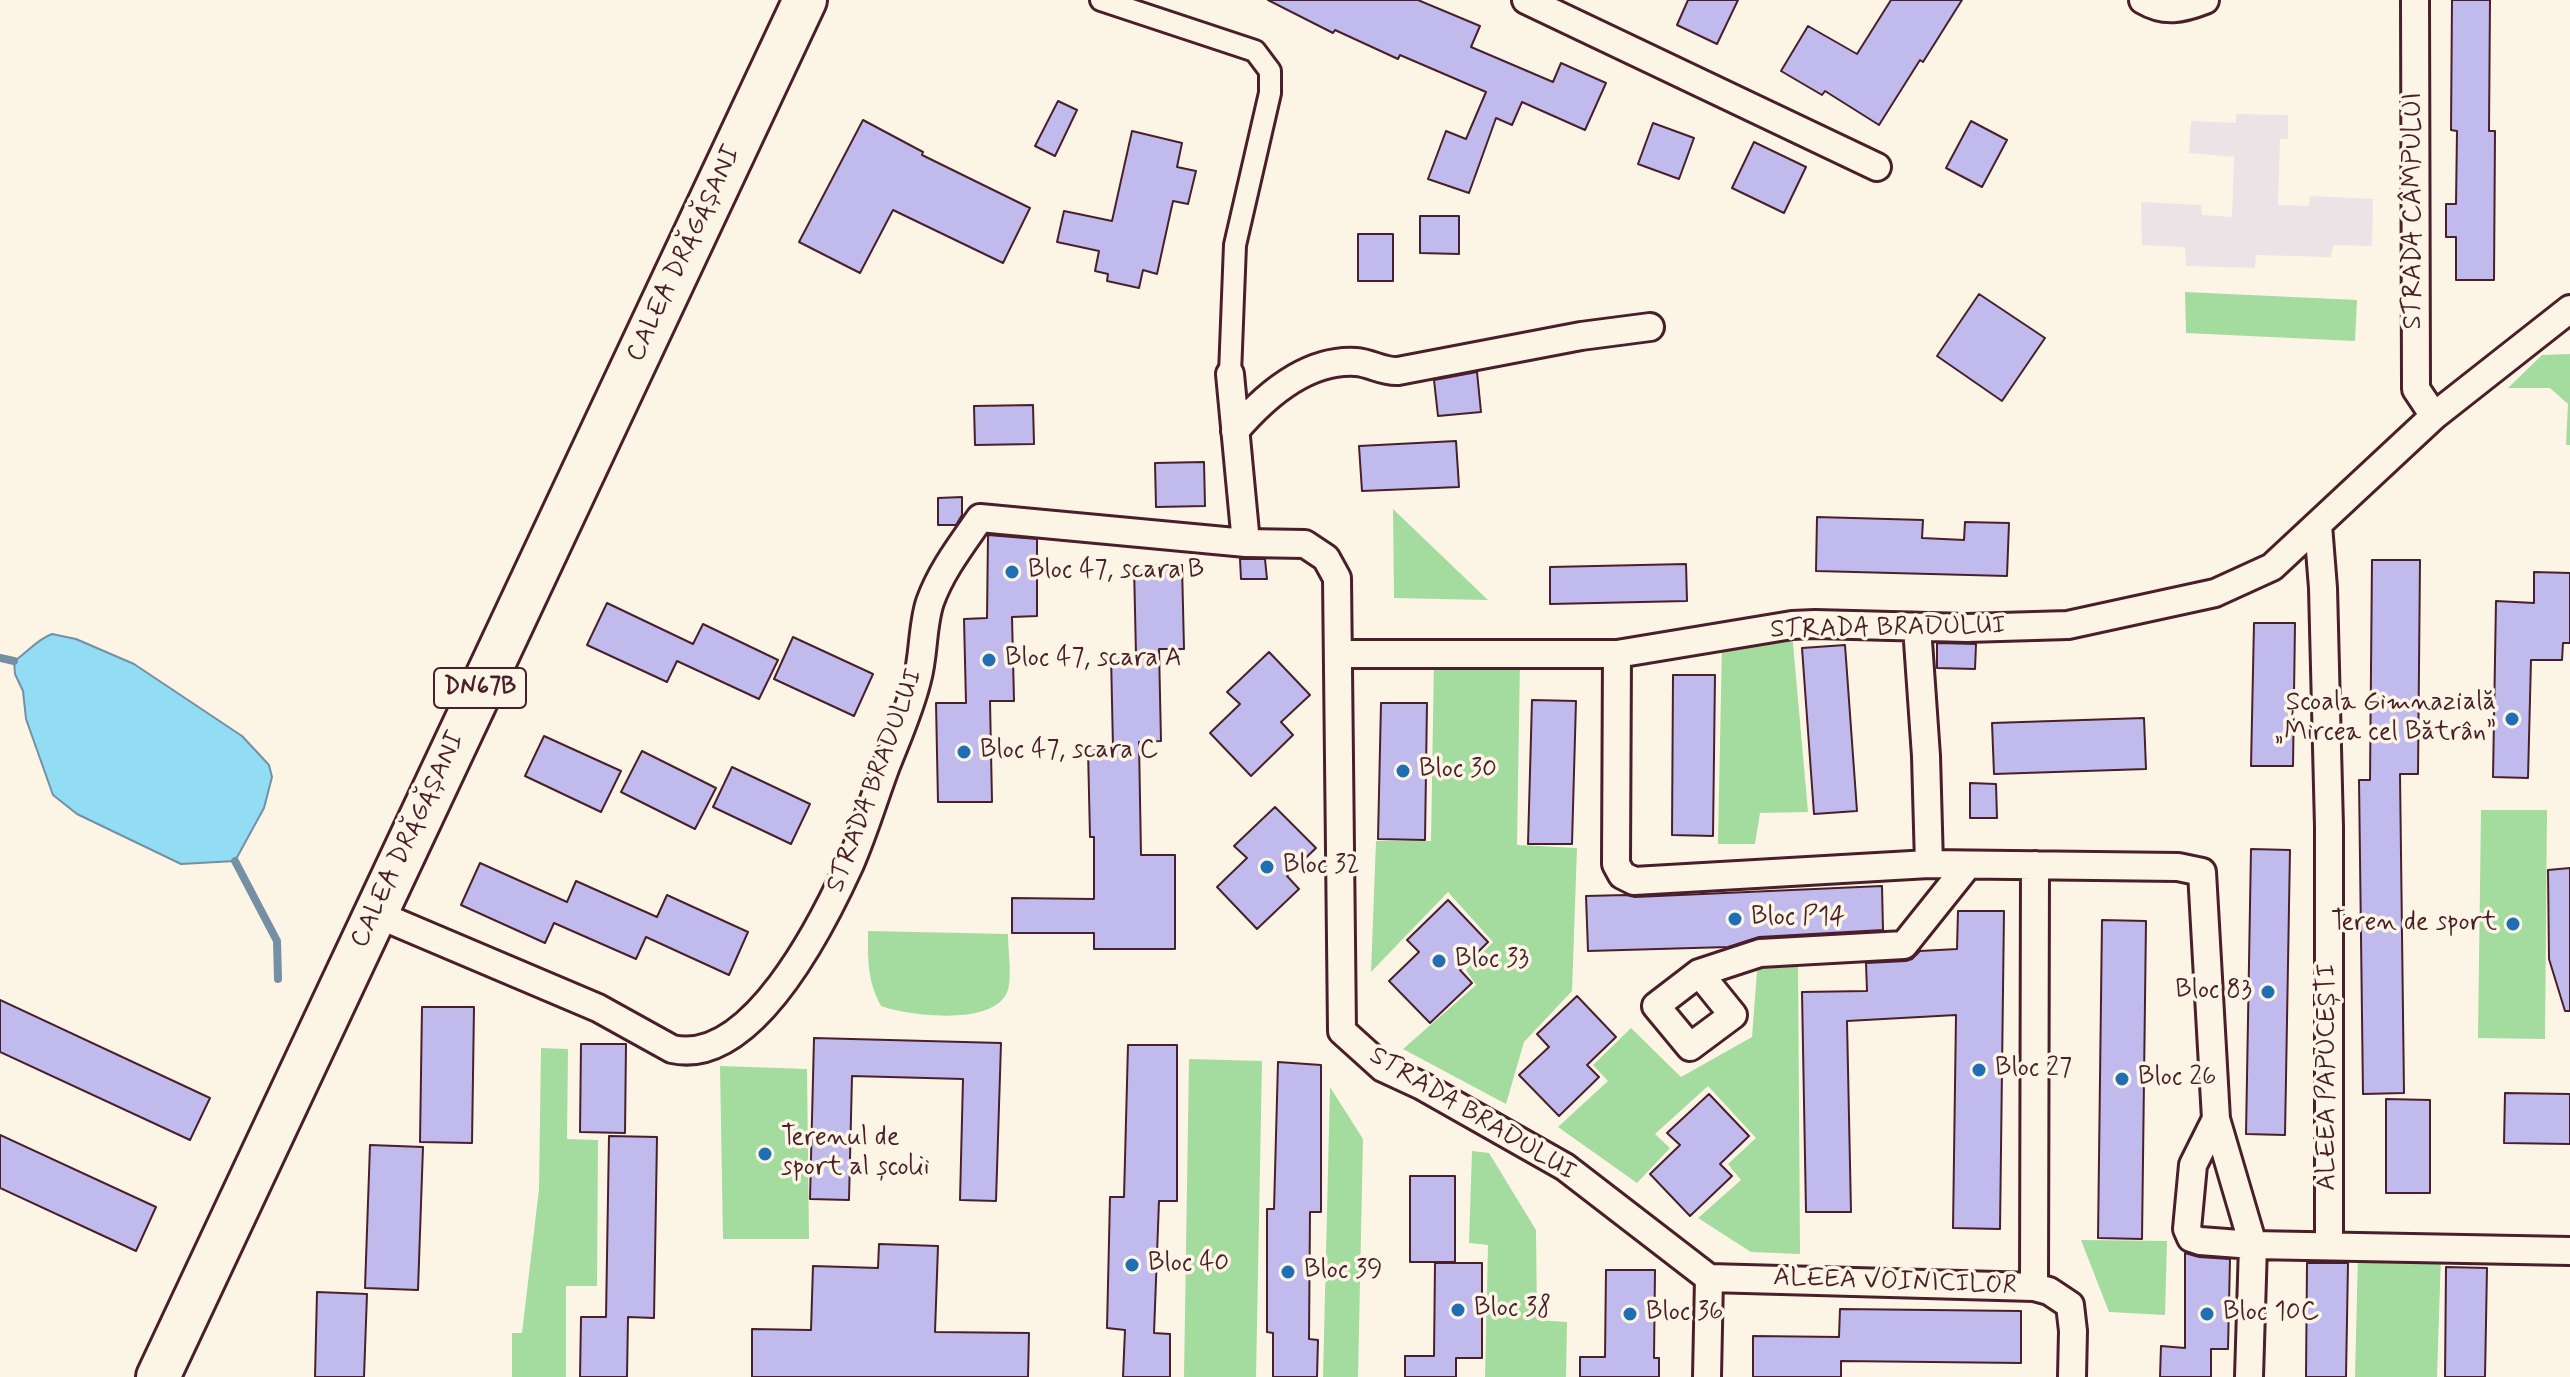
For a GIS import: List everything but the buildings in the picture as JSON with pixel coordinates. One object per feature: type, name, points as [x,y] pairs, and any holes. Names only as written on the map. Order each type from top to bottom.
[{"type":"main road","name":"CALEA DRĂGĂȘANI","points":[[158,1377],[805,0]]},
{"type":"street","points":[[1101,0],[1255,51],[1270,71],[1270,93],[1235,245],[1230,374],[1246,543]]},
{"type":"street","points":[[1526,0],[1877,167]]},
{"type":"street","points":[[2143,0],[2167,11],[2205,0]]},
{"type":"street","name":"STRADA CÂMPULUI","points":[[2415,0],[2416,389],[2434,416]]},
{"type":"street","name":"STRADA BRADULUI","points":[[1339,654],[1617,654],[1792,625],[1967,628],[2068,625],[2215,593],[2272,567],[2434,416],[2570,309]]},
{"type":"street","points":[[1235,431],[1277,390],[1296,377],[1343,362],[1360,362],[1388,372],[1398,371],[1581,336],[1650,327]]},
{"type":"street","name":"STRADA BRADULUI","points":[[374,913],[598,1008],[672,1049],[684,1052],[707,1049],[729,1038],[760,1013],[811,940],[850,863],[917,681],[930,603],[945,569],[980,518],[1246,543],[1305,544],[1326,558],[1337,578],[1342,1031],[1383,1068],[1422,1086],[1565,1167],[1709,1278]]},
{"type":"street","name":"ALEEA PAPUCEȘTI","points":[[2318,525],[2323,588],[2329,827],[2329,1246]]},
{"type":"street","points":[[1917,627],[1926,756],[1929,864]]},
{"type":"street","points":[[1617,654],[1616,864],[1622,875],[1634,881],[1929,864],[2178,867],[2202,872],[2216,1119],[2253,1245],[2249,1377]]},
{"type":"street","points":[[1699,973],[1760,953],[1904,945],[1968,865]]},
{"type":"street","name":"ALEEA VOINICILOR","points":[[1709,1278],[2034,1287],[2035,865]]},
{"type":"street","points":[[2216,1119],[2193,1165],[2187,1229],[2191,1238],[2253,1245],[2570,1251]]},
{"type":"street","points":[[1707,1377],[1709,1278]]},
{"type":"street","points":[[2034,1287],[2049,1291],[2070,1305],[2072,1377]]},
{"type":"shaded area","points":[[2236,114],[2288,115],[2288,139],[2280,139],[2278,205],[2309,206],[2310,196],[2373,199],[2372,246],[2333,245],[2331,257],[2256,255],[2255,268],[2186,266],[2185,247],[2142,245],[2141,202],[2201,205],[2202,215],[2232,217],[2234,157],[2189,153],[2191,121],[2236,123]]},
{"type":"green space","points":[[2185,292],[2357,300],[2355,341],[2186,333]]},
{"type":"green space","points":[[2570,354],[2570,445],[2566,445],[2568,404],[2550,388],[2508,388],[2542,355]]},
{"type":"green space","points":[[1393,509],[1488,600],[1394,598]]},
{"type":"green space","points":[[1792,632],[1808,812],[1760,813],[1755,844],[1718,844],[1722,643]]},
{"type":"green space","points":[[1434,660],[1520,661],[1517,845],[1577,848],[1572,991],[1524,1042],[1506,1104],[1403,1049],[1476,985],[1466,970],[1493,942],[1448,892],[1371,972],[1376,841],[1431,841]]},
{"type":"green space","name":"Teren de sport","points":[[2481,810],[2547,810],[2545,1039],[2478,1038]]},
{"type":"green space","points":[[868,931],[1008,934],[1008,990],[1000,1002],[987,1010],[970,1014],[930,1015],[881,1006],[868,961]]},
{"type":"green space","points":[[1758,959],[1798,959],[1800,1254],[1751,1252],[1698,1218],[1741,1180],[1728,1164],[1756,1138],[1708,1086],[1655,1134],[1670,1148],[1637,1183],[1558,1127],[1608,1081],[1593,1065],[1631,1028],[1681,1077],[1752,1037]]},
{"type":"green space","points":[[541,1048],[568,1049],[567,1139],[598,1140],[597,1286],[566,1286],[566,1377],[512,1377],[512,1333],[522,1333],[539,1189]]},
{"type":"green space","points":[[1189,1059],[1262,1061],[1256,1377],[1184,1377]]},
{"type":"green space","name":"Terenul de sport al școlii","points":[[720,1066],[807,1069],[809,1239],[723,1239]]},
{"type":"green space","points":[[1330,1087],[1363,1139],[1358,1377],[1323,1377]]},
{"type":"green space","points":[[1472,1151],[1489,1153],[1536,1230],[1537,1320],[1567,1322],[1566,1377],[1485,1377],[1488,1245],[1469,1243]]},
{"type":"green space","points":[[2081,1240],[2167,1241],[2165,1315],[2109,1312]]},
{"type":"green space","points":[[2358,1254],[2441,1255],[2437,1377],[2355,1377]]},
{"type":"water","points":[[52,634],[76,639],[134,664],[242,736],[269,765],[272,777],[264,808],[235,861],[181,864],[77,814],[53,795],[26,719],[23,691],[15,674],[14,661]]},
{"type":"waterway","points":[[0,658],[14,661]]},
{"type":"waterway","points":[[235,861],[277,941],[278,979]]},
{"type":"place","name":"Bloc 47, scara B","points":[[1012,572]]},
{"type":"place","name":"Bloc 47, scara A","points":[[989,660]]},
{"type":"place","name":"Școala Gimnazială „Mircea cel Bătrân”","points":[[2512,719]]},
{"type":"place","name":"Bloc 47, scara C","points":[[964,752]]},
{"type":"place","name":"Bloc 30","points":[[1403,771]]},
{"type":"place","name":"Bloc 32","points":[[1267,867]]},
{"type":"place","name":"Bloc P14","points":[[1735,919]]},
{"type":"place","name":"Teren de sport","points":[[2513,924]]},
{"type":"place","name":"Bloc 33","points":[[1439,961]]},
{"type":"place","name":"Bloc 83","points":[[2268,992]]},
{"type":"place","name":"Bloc 27","points":[[1979,1070]]},
{"type":"place","name":"Bloc 26","points":[[2122,1079]]},
{"type":"place","name":"Terenul de sport al școlii","points":[[765,1154]]},
{"type":"place","name":"Bloc 40","points":[[1132,1265]]},
{"type":"place","name":"Bloc 39","points":[[1288,1272]]},
{"type":"place","name":"Bloc 38","points":[[1458,1310]]},
{"type":"place","name":"Bloc 36","points":[[1630,1314]]},
{"type":"place","name":"Bloc 10C","points":[[2207,1314]]}]
